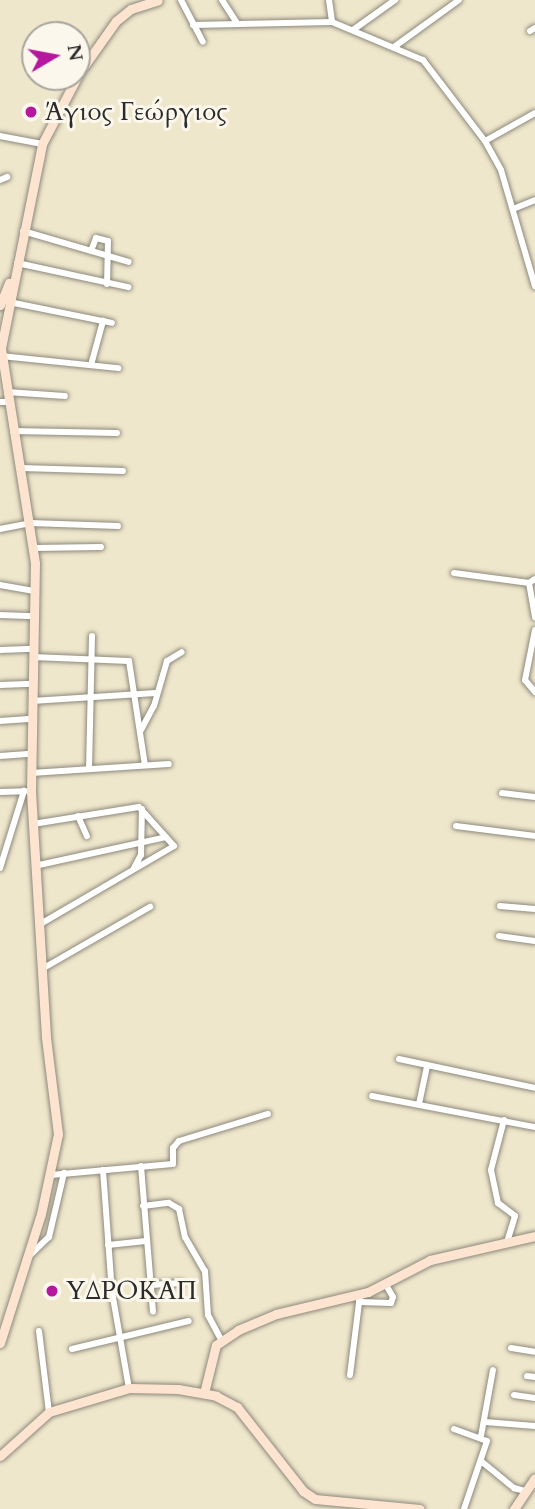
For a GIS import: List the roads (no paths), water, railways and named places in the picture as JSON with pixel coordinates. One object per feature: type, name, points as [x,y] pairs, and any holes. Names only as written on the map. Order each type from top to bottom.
[{"type":"main road","points":[[91,55],[108,29],[133,5],[156,1]]},
{"type":"main road","points":[[1,341],[4,303],[23,231],[41,144],[69,91]]},
{"type":"main road","points":[[0,321],[5,399],[21,468],[33,548],[35,591],[31,773],[27,791],[38,865],[42,969],[58,1117],[51,1175],[0,1343]]},
{"type":"main road","points":[[204,1393],[214,1348],[221,1339],[276,1314],[359,1299],[430,1259],[535,1236]]},
{"type":"main road","points":[[0,1456],[49,1412],[129,1388],[204,1393],[226,1401],[246,1415],[298,1485],[315,1499],[420,1509]]},
{"type":"main road","points":[[514,1509],[535,1478]]},
{"type":"street","points":[[181,0],[203,42]]},
{"type":"street","points":[[222,0],[237,23]]},
{"type":"street","points":[[354,30],[395,0]]},
{"type":"street","points":[[394,47],[459,0]]},
{"type":"street","points":[[331,1],[332,22]]},
{"type":"street","points":[[193,25],[332,22],[423,60],[485,141],[504,177],[535,286]]},
{"type":"street","points":[[485,141],[535,113]]},
{"type":"street","points":[[0,136],[41,144]]},
{"type":"street","points":[[513,209],[535,200]]},
{"type":"street","points":[[23,231],[129,262]]},
{"type":"street","points":[[92,251],[96,238],[104,239],[108,256],[107,284]]},
{"type":"street","points":[[14,267],[128,287]]},
{"type":"street","points":[[4,303],[112,323]]},
{"type":"street","points":[[91,365],[103,321]]},
{"type":"street","points":[[1,356],[118,368]]},
{"type":"street","points":[[5,399],[65,396]]},
{"type":"street","points":[[13,431],[117,433]]},
{"type":"street","points":[[21,468],[123,471]]},
{"type":"street","points":[[0,529],[30,523],[118,526]]},
{"type":"street","points":[[33,548],[101,547]]},
{"type":"street","points":[[454,573],[532,581],[535,617]]},
{"type":"street","points":[[0,585],[35,591]]},
{"type":"street","points":[[0,615],[34,615]]},
{"type":"street","points":[[535,630],[525,680],[535,692]]},
{"type":"street","points":[[89,769],[92,636]]},
{"type":"street","points":[[0,650],[92,660],[129,661],[145,765]]},
{"type":"street","points":[[140,732],[167,662],[182,652]]},
{"type":"street","points":[[0,685],[33,684]]},
{"type":"street","points":[[32,701],[89,701],[156,693]]},
{"type":"street","points":[[0,721],[32,719]]},
{"type":"street","points":[[0,756],[31,754]]},
{"type":"street","points":[[31,773],[169,764]]},
{"type":"street","points":[[0,792],[27,791],[0,868]]},
{"type":"street","points":[[502,793],[535,797]]},
{"type":"street","points":[[33,824],[142,809]]},
{"type":"street","points":[[42,923],[174,846],[142,809]]},
{"type":"street","points":[[134,869],[141,843],[142,809]]},
{"type":"street","points":[[78,816],[87,836]]},
{"type":"street","points":[[456,827],[535,836]]},
{"type":"street","points":[[38,865],[166,837]]},
{"type":"street","points":[[500,906],[535,909]]},
{"type":"street","points":[[42,969],[150,907]]},
{"type":"street","points":[[499,936],[535,941]]},
{"type":"street","points":[[399,1059],[535,1088]]},
{"type":"street","points":[[418,1104],[427,1065]]},
{"type":"street","points":[[372,1096],[535,1127]]},
{"type":"street","points":[[51,1175],[173,1164],[173,1147],[179,1141],[268,1114]]},
{"type":"street","points":[[504,1119],[491,1170],[498,1203],[515,1216],[507,1243]]},
{"type":"street","points":[[141,1166],[153,1311]]},
{"type":"street","points":[[103,1170],[108,1245],[129,1388]]},
{"type":"street","points":[[26,1259],[49,1237],[64,1173]]},
{"type":"street","points":[[143,1206],[169,1203],[179,1209],[185,1237],[205,1270],[208,1315],[221,1339]]},
{"type":"street","points":[[108,1245],[146,1241]]},
{"type":"street","points":[[150,1285],[181,1283]]},
{"type":"street","points":[[349,1375],[359,1299],[391,1303],[393,1297],[386,1284]]},
{"type":"street","points":[[72,1349],[190,1321]]},
{"type":"street","points":[[39,1331],[49,1412]]},
{"type":"street","points":[[512,1348],[535,1352]]},
{"type":"street","points":[[481,1436],[494,1370]]},
{"type":"street","points":[[527,1376],[535,1377]]},
{"type":"street","points":[[514,1395],[535,1398]]},
{"type":"street","points":[[485,1422],[535,1426]]},
{"type":"street","points":[[454,1429],[481,1436],[487,1441],[464,1509]]},
{"type":"street","points":[[481,1461],[514,1488],[525,1491]]},
{"type":"place","name":"Άγιος Γεώργιος","points":[[31,112]]},
{"type":"place","name":"ΥΔΡΟΚΑΠ","points":[[52,1291]]}]
